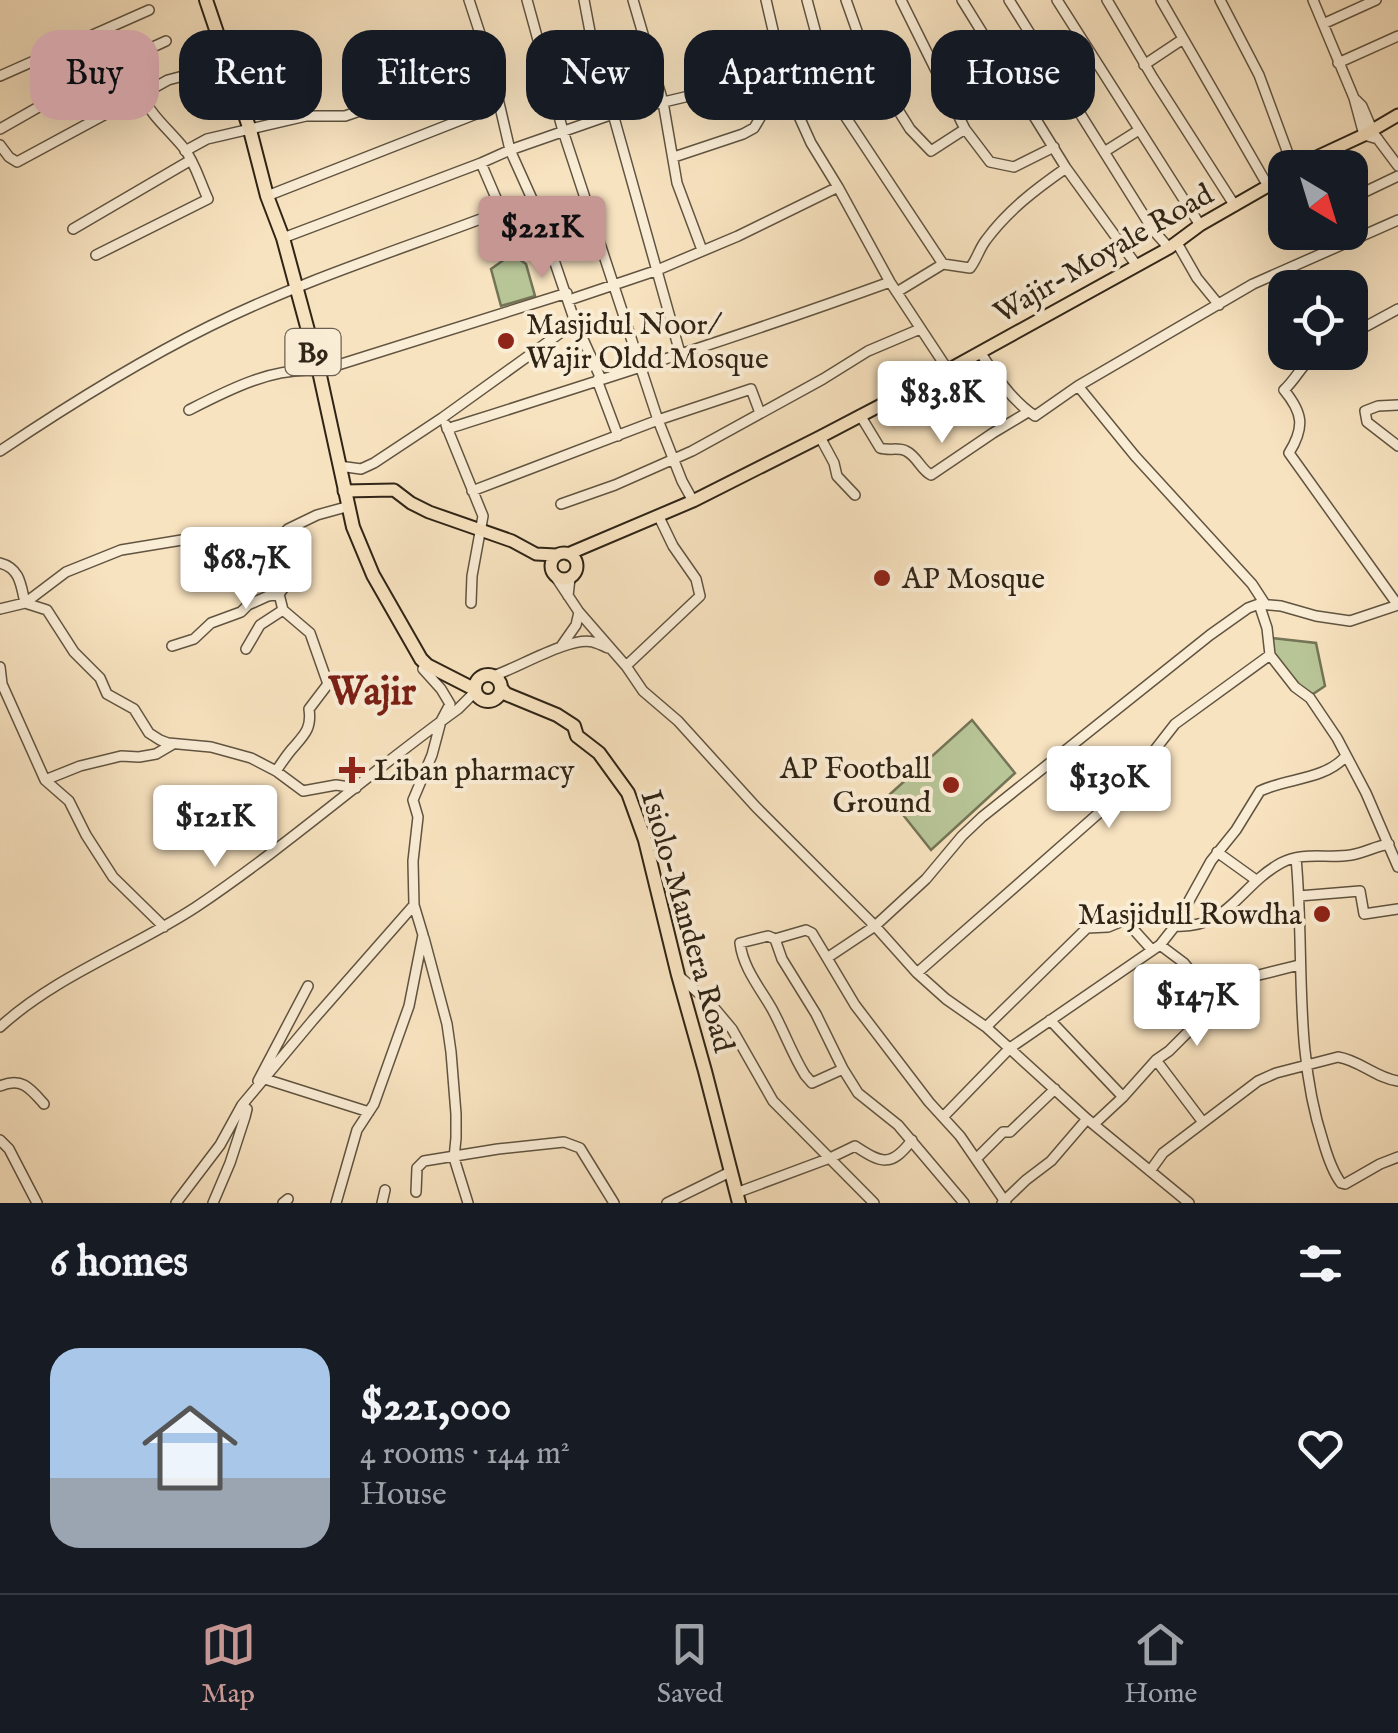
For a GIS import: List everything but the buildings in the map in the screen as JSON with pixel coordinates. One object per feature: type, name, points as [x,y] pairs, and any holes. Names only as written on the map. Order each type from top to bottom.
[{"type":"highway","name":"B9","points":[[206,0],[216,30]]},
{"type":"highway","name":"B9","points":[[247,120],[319,371],[346,506],[373,575],[427,665]]},
{"type":"highway","name":"Isiolo-Mandera Road","points":[[427,665],[557,715],[574,726],[577,736],[599,753],[628,793],[644,840],[737,1198]]},
{"type":"main road","points":[[1335,150],[1372,135],[1398,114]]},
{"type":"main road","name":"Wajir-Moyale Road","points":[[562,554],[694,501],[820,437],[1137,266],[1268,186]]},
{"type":"main road","points":[[344,491],[394,490],[429,512],[512,541],[536,554],[559,579],[573,574],[594,544]]},
{"type":"main road","points":[[346,506],[375,492]]},
{"type":"main road","points":[[536,554],[562,554],[576,560],[573,574]]},
{"type":"main road","points":[[553,573],[550,564],[562,554]]},
{"type":"street","points":[[468,0],[478,30]]},
{"type":"street","points":[[527,0],[563,131],[658,420],[694,501]]},
{"type":"street","points":[[584,0],[590,30]]},
{"type":"street","points":[[633,0],[642,30]]},
{"type":"street","points":[[766,0],[773,30]]},
{"type":"street","points":[[807,0],[842,113],[943,264],[970,268],[983,244],[1008,215],[1066,168]]},
{"type":"street","points":[[846,0],[868,62],[926,148],[931,152],[965,129]]},
{"type":"street","points":[[901,0],[965,129],[990,162],[1014,167],[1054,147]]},
{"type":"street","points":[[962,0],[1066,168],[1137,266]]},
{"type":"street","points":[[1009,0],[1153,230],[1173,245],[1219,305]]},
{"type":"street","points":[[1057,0],[1200,225]]},
{"type":"street","points":[[1107,0],[1234,206]]},
{"type":"street","points":[[1160,0],[1268,186]]},
{"type":"street","points":[[1220,0],[1259,75],[1287,150]]},
{"type":"street","points":[[1313,0],[1372,135],[1398,166]]},
{"type":"street","points":[[1323,24],[1376,0]]},
{"type":"street","points":[[0,76],[149,10]]},
{"type":"street","points":[[1338,63],[1398,36]]},
{"type":"street","points":[[1144,64],[1183,39]]},
{"type":"street","points":[[0,129],[107,68],[166,41]]},
{"type":"street","points":[[664,107],[678,183],[702,250]]},
{"type":"street","points":[[74,229],[188,156],[207,139],[310,115],[342,116]]},
{"type":"street","points":[[0,145],[17,162],[96,120]]},
{"type":"street","points":[[96,255],[208,199],[188,156],[155,120]]},
{"type":"street","points":[[267,196],[461,120]]},
{"type":"street","points":[[503,120],[510,150],[537,210],[618,436]]},
{"type":"street","points":[[283,238],[595,120]]},
{"type":"street","points":[[614,120],[680,353]]},
{"type":"street","points":[[674,157],[743,134],[759,120]]},
{"type":"street","points":[[801,120],[890,282],[948,370]]},
{"type":"street","points":[[1104,152],[1139,130]]},
{"type":"street","points":[[0,451],[209,326],[295,288],[494,214],[500,205],[481,163]]},
{"type":"street","points":[[1368,190],[1398,176]]},
{"type":"street","points":[[189,410],[254,381],[319,371],[655,271],[740,235],[838,186]]},
{"type":"street","points":[[980,352],[1003,384],[1035,416],[1078,386],[1268,276],[1398,220]]},
{"type":"street","points":[[897,292],[943,264]]},
{"type":"street","points":[[445,423],[548,398],[890,282]]},
{"type":"street","points":[[1368,325],[1398,309]]},
{"type":"street","points":[[339,466],[361,469],[374,464],[445,423],[563,332],[574,319]]},
{"type":"street","points":[[561,504],[673,459],[740,426],[868,351],[920,330]]},
{"type":"street","points":[[826,958],[857,940],[926,879],[982,817],[1248,608],[1262,604],[1350,621],[1398,604],[1289,452],[1301,434],[1298,406],[1284,390],[1301,370]]},
{"type":"street","points":[[982,397],[1003,384]]},
{"type":"street","points":[[1078,386],[1135,456],[1252,584],[1262,604],[1270,654],[1295,687],[1310,698],[1336,738],[1393,848],[1398,867]]},
{"type":"street","points":[[472,490],[751,389],[760,412]]},
{"type":"street","points":[[1398,405],[1365,411],[1367,422],[1398,446]]},
{"type":"street","points":[[860,415],[880,448],[904,449],[931,475],[1028,412]]},
{"type":"street","points":[[445,423],[482,516],[472,576],[472,603]]},
{"type":"street","points":[[820,437],[837,476],[855,495]]},
{"type":"street","points":[[0,608],[25,602],[66,572],[121,550],[194,538],[242,554],[272,545],[288,529],[346,506]]},
{"type":"street","points":[[626,666],[700,596],[696,579],[673,546],[659,516]]},
{"type":"street","points":[[172,646],[194,639],[211,623],[242,612],[248,604],[279,594],[289,581],[272,545]]},
{"type":"street","points":[[0,563],[18,574],[25,602]]},
{"type":"street","points":[[553,573],[642,690],[678,721],[756,808],[917,972],[986,1026],[1090,1122],[1189,1203]]},
{"type":"street","points":[[568,596],[573,574]]},
{"type":"street","points":[[276,771],[308,733],[309,710],[328,684],[310,633],[282,610],[279,594]]},
{"type":"street","points":[[25,602],[47,610],[74,652],[100,678],[107,694],[134,709],[149,733],[168,743],[211,747],[251,758],[303,790],[356,788]]},
{"type":"street","points":[[246,648],[260,625],[282,610]]},
{"type":"street","points":[[560,647],[576,625],[579,612]]},
{"type":"street","points":[[0,1027],[78,972],[164,926],[238,878],[458,708],[520,666],[580,640],[610,649]]},
{"type":"street","points":[[917,972],[1092,820],[1136,774],[1175,724],[1270,654]]},
{"type":"street","points":[[427,665],[423,669],[450,704],[413,800],[418,817],[414,905],[446,1024],[456,1126],[454,1158],[468,1203]]},
{"type":"street","points":[[0,668],[2,684],[45,780],[69,801],[113,878],[164,926]]},
{"type":"street","points":[[45,780],[120,756],[156,754],[175,743]]},
{"type":"street","points":[[944,1116],[1010,1048],[1156,947],[1175,926],[1182,909],[1260,791],[1321,772],[1338,765],[1345,757]]},
{"type":"street","points":[[1175,926],[1203,924],[1223,914],[1256,880],[1282,863],[1325,854],[1349,856],[1393,848]]},
{"type":"street","points":[[1218,852],[1256,880]]},
{"type":"street","points":[[1296,858],[1302,1026],[1313,1110],[1341,1183],[1398,1158]]},
{"type":"street","points":[[1300,896],[1360,891],[1364,914],[1398,910]]},
{"type":"street","points":[[243,1104],[414,905]]},
{"type":"street","points":[[986,1026],[1087,928],[1108,927],[1124,920],[1156,947],[1184,963],[1218,1004]]},
{"type":"street","points":[[775,940],[806,930],[812,933],[855,1005],[928,1102],[944,1116],[1004,1202],[1090,1122],[1123,1097],[1156,1060],[1244,982],[1300,965]]},
{"type":"street","points":[[336,1203],[357,1130],[369,1112],[404,1024],[424,935]]},
{"type":"street","points":[[843,1069],[812,1083],[752,979],[740,943],[768,936],[775,940],[858,1093],[898,1125],[964,1203]]},
{"type":"street","points":[[678,976],[712,1004],[732,1029],[773,1101],[874,1203]]},
{"type":"street","points":[[176,1203],[220,1145],[308,986]]},
{"type":"street","points":[[1050,1020],[1123,1097]]},
{"type":"street","points":[[1150,1171],[1162,1153],[1258,1081],[1276,1073],[1338,1058],[1348,1059],[1384,1079],[1398,1081]]},
{"type":"street","points":[[1156,1060],[1202,1122]]},
{"type":"street","points":[[265,1079],[369,1112]]},
{"type":"street","points":[[0,1086],[25,1084],[44,1104]]},
{"type":"street","points":[[976,1159],[1055,1089]]},
{"type":"street","points":[[212,1203],[245,1117],[243,1104]]},
{"type":"street","points":[[0,1140],[9,1149],[37,1203]]},
{"type":"street","points":[[737,1198],[854,1146],[877,1160],[887,1161],[912,1140]]},
{"type":"street","points":[[416,1192],[420,1164],[564,1142],[580,1148],[614,1203]]},
{"type":"street","points":[[668,1203],[730,1172]]},
{"type":"street","points":[[382,1203],[385,1190]]},
{"type":"green space","points":[[512,254],[526,264],[535,296],[501,306],[491,269]]},
{"type":"green space","points":[[1272,638],[1316,643],[1325,686],[1313,694],[1301,688],[1273,654]]},
{"type":"green space","name":"AP Football Ground","points":[[972,720],[1015,773],[931,850],[888,796]]},
{"type":"place","name":"Masjidul Noor/ Wajir Oldd Mosque","points":[[506,341]]},
{"type":"place","name":"AP Mosque","points":[[882,578]]},
{"type":"place","name":"Liban pharmacy","points":[[352,770]]},
{"type":"place","name":"AP Football Ground","points":[[951,785]]},
{"type":"place","name":"Masjidull Rowdha","points":[[1322,914]]},
{"type":"district","name":"Wajir","points":[[372,690]]}]
